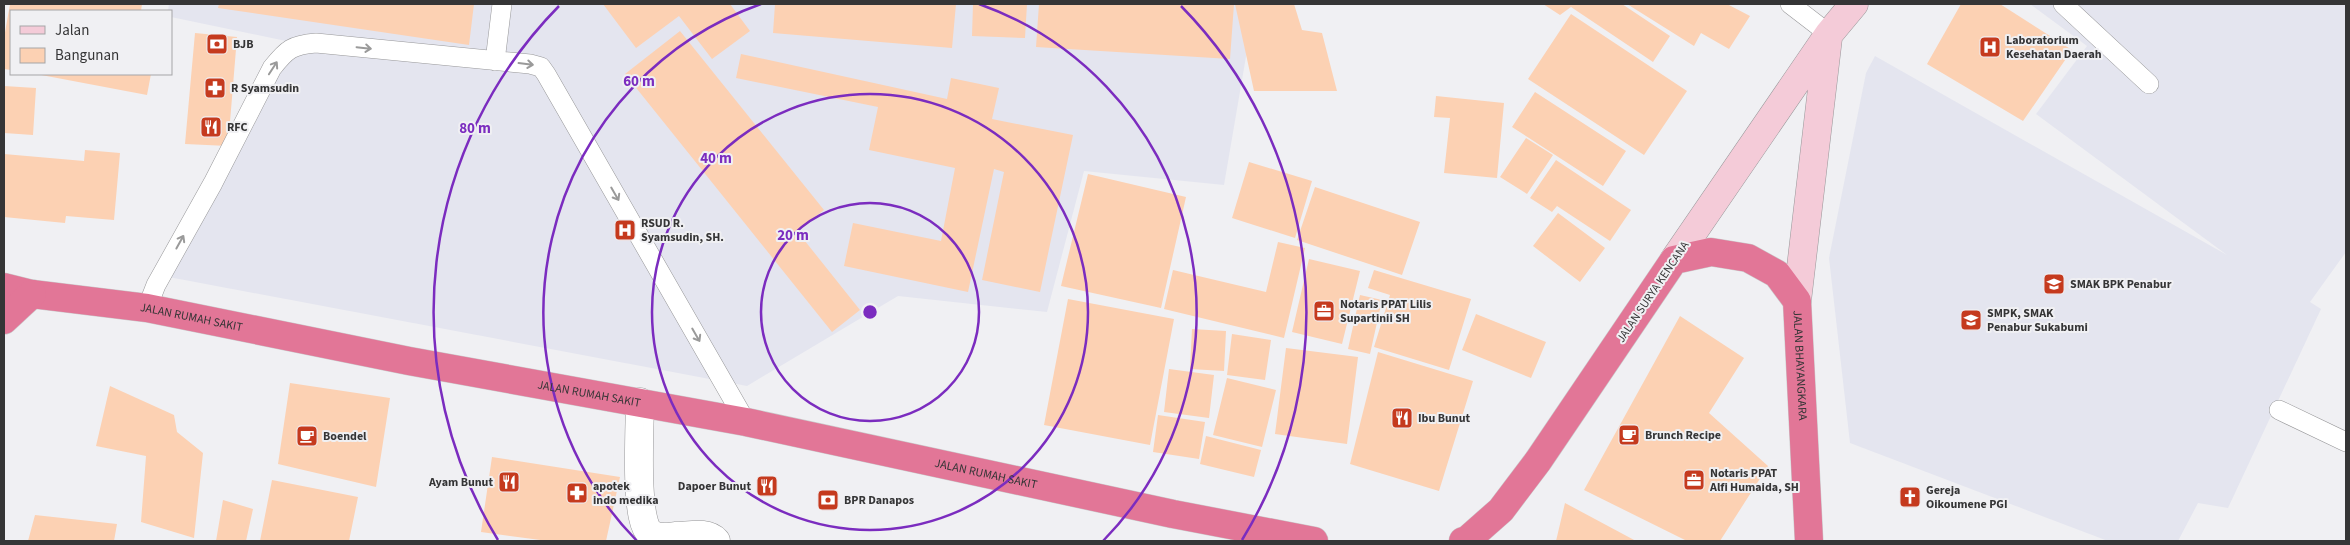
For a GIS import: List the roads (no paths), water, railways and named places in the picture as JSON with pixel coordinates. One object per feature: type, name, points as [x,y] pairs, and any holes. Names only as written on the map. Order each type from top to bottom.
[{"type":"highway","name":"JALAN BHAYANGKARA","points":[[1674,260],[1711,252],[1748,258],[1776,274],[1797,301],[1809,541]]},
{"type":"highway","name":"JALAN SURYA KENCANA","points":[[1465,541],[1501,510],[1538,461],[1674,260]]},
{"type":"highway","name":"JALAN RUMAH SAKIT","points":[[4,287],[32,294],[147,308],[409,361],[746,422],[1173,514],[1314,541]]},
{"type":"highway","points":[[4,320],[32,294]]},
{"type":"main road","name":"JALAN SURYA KENCANA","points":[[1674,260],[1829,34],[1854,4]]},
{"type":"main road","points":[[1797,301],[1829,34]]},
{"type":"street","points":[[640,402],[640,504],[643,522],[649,532],[658,537],[704,535],[716,541]]},
{"type":"lane","points":[[494,61],[502,4]]},
{"type":"lane","points":[[1790,4],[1829,34]]},
{"type":"lane","points":[[2063,4],[2149,84]]},
{"type":"lane","points":[[147,308],[156,285],[213,183],[272,68],[285,52],[297,44],[316,43],[541,67],[746,422]]},
{"type":"lane","points":[[2279,410],[2346,442]]},
{"type":"place","name":"BJB","points":[[217,44]]},
{"type":"place","name":"Laboratorium Kesehatan Daerah","points":[[1990,47]]},
{"type":"place","name":"R Syamsudin","points":[[215,88]]},
{"type":"place","name":"RFC","points":[[211,127]]},
{"type":"place","name":"RSUD R. Syamsudin, SH.","points":[[625,230]]},
{"type":"place","name":"SMAK BPK Penabur","points":[[2054,284]]},
{"type":"place","name":"Notaris PPAT Lilis Supartinii SH","points":[[1324,311]]},
{"type":"place","name":"SMPK, SMAK Penabur Sukabumi","points":[[1971,320]]},
{"type":"place","name":"Ibu Bunut","points":[[1402,418]]},
{"type":"place","name":"Brunch Recipe","points":[[1629,435]]},
{"type":"place","name":"Boendel","points":[[307,436]]},
{"type":"place","name":"Notaris PPAT Alfi Humaida, SH","points":[[1694,480]]},
{"type":"place","name":"Ayam Bunut","points":[[509,482]]},
{"type":"place","name":"Dapoer Bunut","points":[[767,486]]},
{"type":"place","name":"apotek indo medika","points":[[577,493]]},
{"type":"place","name":"Gereja Oikoumene PGI","points":[[1910,497]]},
{"type":"place","name":"BPR Danapos","points":[[828,500]]}]
